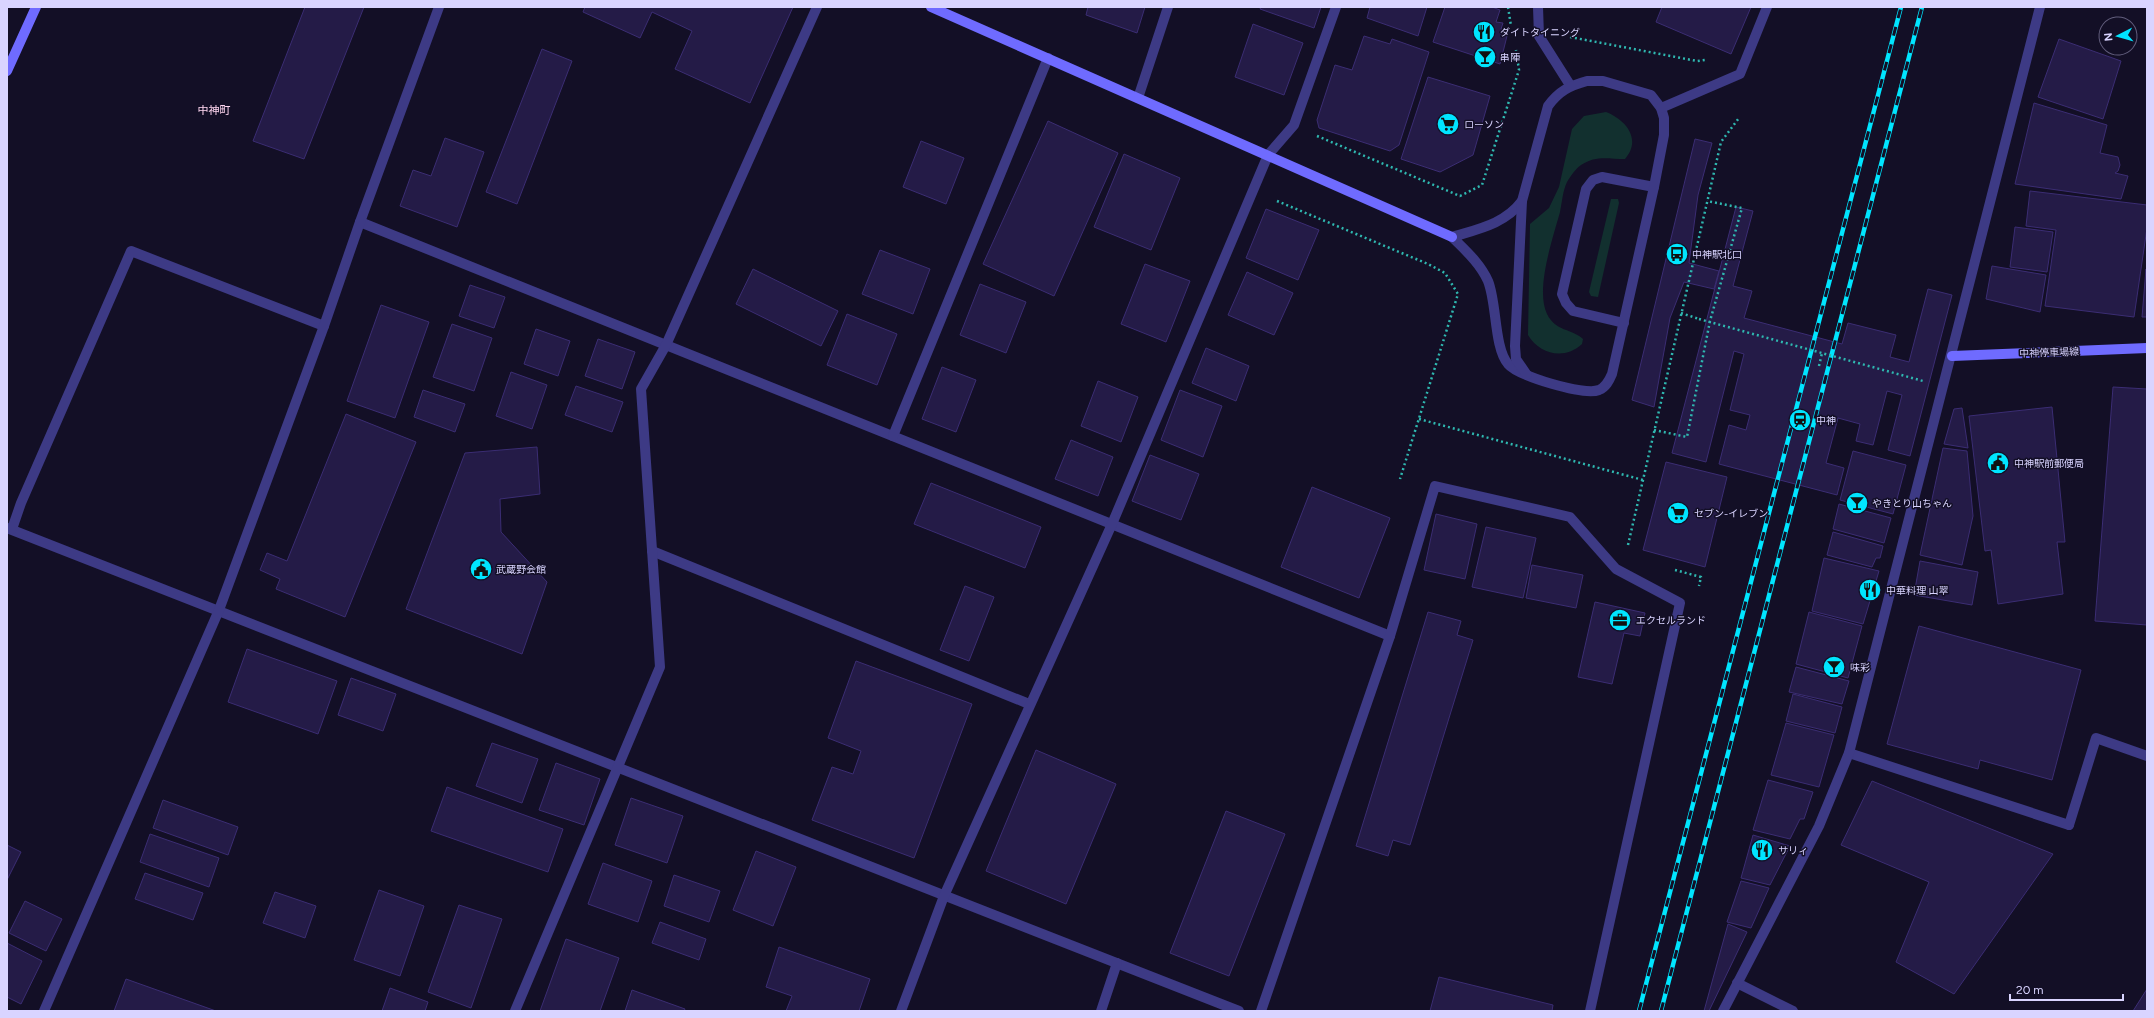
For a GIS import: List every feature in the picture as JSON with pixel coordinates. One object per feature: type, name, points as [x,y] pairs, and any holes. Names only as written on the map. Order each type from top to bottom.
[{"type":"street","points":[[7,71],[36,7]]},
{"type":"street","points":[[44,1011],[218,610],[324,326],[360,222],[439,7]]},
{"type":"street","points":[[515,1011],[660,667],[641,390],[666,345],[817,7]]},
{"type":"street","points":[[931,7],[1452,237],[1477,263],[1488,282],[1501,351],[1507,363],[1516,372],[1528,377],[1588,392],[1599,390],[1608,383],[1612,374],[1654,187],[1664,135],[1664,118],[1661,108],[1651,95],[1603,81],[1587,81],[1570,85],[1557,93],[1548,106],[1522,201],[1515,346],[1516,359],[1520,368],[1528,377]]},
{"type":"street","points":[[1138,98],[1168,7]]},
{"type":"street","points":[[901,1011],[944,896],[1029,704],[1112,524],[1268,155],[1294,125],[1336,7]]},
{"type":"street","points":[[1538,7],[1539,36],[1570,85]]},
{"type":"street","points":[[1661,108],[1740,74],[1767,7]]},
{"type":"street","points":[[1723,1011],[1819,826],[1849,753],[1952,356],[2040,7]]},
{"type":"street","points":[[893,436],[1048,58]]},
{"type":"street","points":[[1624,323],[1573,310],[1566,303],[1562,294],[1586,189],[1593,180],[1602,177],[1654,187]]},
{"type":"street","points":[[1452,237],[1500,221],[1514,212],[1522,201]]},
{"type":"street","points":[[360,222],[1390,636]]},
{"type":"street","points":[[324,326],[131,251],[9,528],[1239,1011]]},
{"type":"street","name":"中神停車場線","points":[[1952,356],[2147,348]]},
{"type":"street","points":[[1261,1011],[1390,636],[1435,486],[1570,517],[1616,569],[1680,603],[1590,1011]]},
{"type":"street","points":[[652,551],[1029,704]]},
{"type":"street","points":[[1849,753],[2068,825],[2096,738],[2147,756]]},
{"type":"street","points":[[1102,1011],[1117,963]]},
{"type":"street","points":[[1737,983],[1793,1011]]},
{"type":"path","points":[[1508,7],[1512,30]]},
{"type":"path","points":[[1567,36],[1697,61],[1709,60]]},
{"type":"path","points":[[1316,136],[1460,196],[1482,185],[1519,70],[1515,44]]},
{"type":"path","points":[[1627,548],[1721,142],[1739,118]]},
{"type":"path","points":[[1274,199],[1428,264],[1444,273],[1458,294],[1400,479]]},
{"type":"path","points":[[1654,430],[1687,437],[1710,321],[1742,208],[1707,201]]},
{"type":"path","points":[[1681,314],[1923,381]]},
{"type":"path","points":[[1819,366],[1822,354]]},
{"type":"path","points":[[1419,419],[1643,480]]},
{"type":"path","points":[[1671,569],[1701,577],[1697,593]]},
{"type":"green space","points":[[1606,112],[1613,115],[1625,125],[1632,137],[1632,144],[1630,152],[1625,159],[1608,158],[1586,162],[1577,168],[1567,182],[1546,263],[1543,291],[1544,304],[1547,314],[1555,324],[1583,339],[1582,344],[1575,349],[1568,352],[1553,353],[1539,347],[1528,335],[1530,224],[1549,208],[1559,187],[1572,129],[1584,116]]},
{"type":"green space","points":[[1611,199],[1618,199],[1619,203],[1598,297],[1591,296],[1589,292]]},
{"type":"building","points":[[305,7],[364,7],[304,159],[253,141]]},
{"type":"building","points":[[585,7],[793,7],[750,103],[675,69],[692,31],[652,12],[640,38],[583,12]]},
{"type":"building","points":[[1088,7],[1145,7],[1137,33],[1086,15]]},
{"type":"building","points":[[1261,7],[1321,7],[1314,28],[1260,9]]},
{"type":"building","points":[[1370,7],[1427,7],[1418,36],[1367,18]]},
{"type":"building","points":[[1445,7],[1492,7],[1500,10],[1496,22],[1503,23],[1501,29],[1508,32],[1500,64],[1433,42]]},
{"type":"building","points":[[1662,7],[1751,7],[1731,54],[1656,22]]},
{"type":"building","points":[[1253,24],[1303,43],[1284,95],[1235,77]]},
{"type":"building","points":[[1364,36],[1390,44],[1392,39],[1429,52],[1399,145],[1390,151],[1319,128],[1317,120],[1335,65],[1352,70]]},
{"type":"building","points":[[2059,39],[2098,53],[2098,56],[2107,56],[2121,61],[2103,119],[2038,97]]},
{"type":"building","points":[[542,49],[572,61],[517,204],[486,192]]},
{"type":"building","points":[[1428,77],[1490,96],[1473,155],[1440,172],[1401,159]]},
{"type":"building","points":[[2034,103],[2107,125],[2100,153],[2118,157],[2120,165],[2118,171],[2115,173],[2128,176],[2121,199],[2015,184]]},
{"type":"building","points":[[1048,121],[1118,153],[1054,296],[983,264]]},
{"type":"building","points":[[445,138],[484,152],[457,227],[400,206],[413,170],[431,176]]},
{"type":"building","points":[[1695,139],[1712,143],[1698,195],[1689,263],[1719,271],[1714,289],[1684,282],[1670,318],[1654,407],[1632,400]]},
{"type":"building","points":[[921,141],[964,158],[946,204],[903,187]]},
{"type":"building","points":[[1124,154],[1180,178],[1151,250],[1094,227]]},
{"type":"building","points":[[2030,191],[2147,205],[2147,228],[2134,317],[2045,306],[2056,230],[2026,226]]},
{"type":"building","points":[[1736,207],[1753,211],[1733,286],[1752,291],[1744,318],[1842,344],[1848,323],[1896,335],[1890,357],[1909,362],[1928,289],[1952,295],[1910,456],[1888,450],[1902,395],[1887,391],[1873,445],[1856,441],[1860,424],[1838,418],[1826,463],[1844,468],[1837,495],[1719,464],[1729,425],[1746,430],[1750,415],[1730,410],[1744,354],[1734,351],[1706,462],[1672,453]]},
{"type":"building","points":[[1266,209],[1319,230],[1298,280],[1246,258]]},
{"type":"building","points":[[2015,227],[2053,232],[2047,272],[2010,267]]},
{"type":"building","points":[[880,250],[930,269],[913,314],[862,294]]},
{"type":"building","points":[[1145,264],[1190,281],[1166,342],[1121,324]]},
{"type":"building","points":[[1992,266],[2046,275],[2040,312],[1986,299]]},
{"type":"building","points":[[753,269],[838,311],[821,346],[736,304]]},
{"type":"building","points":[[2146,269],[2147,317],[2142,317]]},
{"type":"building","points":[[1247,272],[1293,293],[1274,335],[1228,315]]},
{"type":"building","points":[[980,284],[1026,302],[1006,353],[960,335]]},
{"type":"building","points":[[470,285],[505,297],[494,328],[459,316]]},
{"type":"building","points":[[381,305],[429,322],[395,418],[347,401]]},
{"type":"building","points":[[847,314],[897,334],[877,385],[827,365]]},
{"type":"building","points":[[452,324],[492,338],[474,391],[433,377]]},
{"type":"building","points":[[536,329],[570,341],[558,376],[524,364]]},
{"type":"building","points":[[598,339],[635,352],[622,389],[585,376]]},
{"type":"building","points":[[1206,348],[1249,366],[1236,401],[1192,383]]},
{"type":"building","points":[[942,367],[976,380],[956,432],[922,419]]},
{"type":"building","points":[[511,372],[547,385],[532,429],[496,416]]},
{"type":"building","points":[[1098,381],[1138,397],[1121,442],[1081,426]]},
{"type":"building","points":[[576,386],[623,402],[612,432],[565,415]]},
{"type":"building","points":[[2113,387],[2147,389],[2147,625],[2095,621]]},
{"type":"building","points":[[423,390],[465,404],[455,432],[414,417]]},
{"type":"building","points":[[1180,390],[1222,406],[1203,457],[1161,440]]},
{"type":"building","points":[[2052,407],[2065,542],[2057,542],[2063,594],[1998,604],[1991,550],[1985,551],[1969,416]]},
{"type":"building","points":[[1962,408],[1968,448],[1944,444],[1954,409]]},
{"type":"building","points":[[346,414],[416,442],[345,617],[276,589],[280,579],[260,570],[267,553],[287,561]]},
{"type":"building","points":[[1071,440],[1113,457],[1098,496],[1055,479]]},
{"type":"building","points":[[537,447],[540,494],[500,499],[501,532],[547,582],[522,654],[406,609],[465,453]]},
{"type":"building","points":[[1943,448],[1967,451],[1973,516],[1962,565],[1920,555]]},
{"type":"building","points":[[1853,451],[1906,465],[1893,514],[1840,500]]},
{"type":"building","points":[[1150,455],[1199,474],[1181,520],[1132,501]]},
{"type":"building","points":[[1666,462],[1727,477],[1705,567],[1643,550]]},
{"type":"building","points":[[931,483],[1041,527],[1025,568],[914,524]]},
{"type":"building","points":[[1312,487],[1390,518],[1359,598],[1281,567]]},
{"type":"building","points":[[1839,504],[1891,518],[1884,543],[1833,529]]},
{"type":"building","points":[[1436,514],[1477,524],[1465,579],[1424,570]]},
{"type":"building","points":[[1486,527],[1536,538],[1523,598],[1472,587]]},
{"type":"building","points":[[1833,532],[1883,546],[1880,558],[1876,558],[1872,567],[1827,555]]},
{"type":"building","points":[[1824,558],[1879,571],[1863,624],[1812,611]]},
{"type":"building","points":[[1920,561],[1978,572],[1972,605],[1914,595]]},
{"type":"building","points":[[1532,565],[1583,575],[1576,608],[1526,598]]},
{"type":"building","points":[[965,586],[994,597],[969,661],[940,650]]},
{"type":"building","points":[[1595,602],[1645,613],[1640,636],[1624,633],[1612,684],[1578,677]]},
{"type":"building","points":[[1428,612],[1461,621],[1457,635],[1473,640],[1410,845],[1393,840],[1388,856],[1356,846]]},
{"type":"building","points":[[1809,612],[1862,626],[1848,678],[1796,664]]},
{"type":"building","points":[[1919,626],[2081,670],[2052,780],[1980,760],[1978,769],[1887,744]]},
{"type":"building","points":[[247,649],[337,681],[318,734],[228,702]]},
{"type":"building","points":[[856,661],[972,704],[914,858],[812,820],[832,767],[853,774],[861,751],[828,738]]},
{"type":"building","points":[[1796,667],[1849,681],[1842,704],[1789,692]]},
{"type":"building","points":[[351,678],[396,694],[383,731],[338,715]]},
{"type":"building","points":[[1793,694],[1842,707],[1835,733],[1786,721]]},
{"type":"building","points":[[1786,723],[1834,735],[1819,787],[1771,775]]},
{"type":"building","points":[[492,743],[538,759],[522,803],[476,786]]},
{"type":"building","points":[[1036,750],[1116,784],[1066,904],[986,871]]},
{"type":"building","points":[[556,763],[600,779],[584,825],[539,810]]},
{"type":"building","points":[[1768,780],[1813,792],[1804,819],[1800,819],[1790,839],[1753,830]]},
{"type":"building","points":[[1872,781],[2053,854],[1954,994],[1896,962],[1929,882],[1841,845]]},
{"type":"building","points":[[447,787],[563,829],[548,872],[431,831]]},
{"type":"building","points":[[631,798],[683,816],[667,863],[615,845]]},
{"type":"building","points":[[163,800],[238,827],[228,855],[153,828]]},
{"type":"building","points":[[1226,811],[1285,834],[1229,976],[1170,953]]},
{"type":"building","points":[[150,834],[219,858],[209,887],[140,862]]},
{"type":"building","points":[[1753,835],[1790,846],[1770,885],[1741,878]]},
{"type":"building","points":[[7,845],[21,852],[7,880]]},
{"type":"building","points":[[756,851],[796,867],[773,926],[733,910]]},
{"type":"building","points":[[603,863],[652,881],[638,922],[588,904]]},
{"type":"building","points":[[145,873],[203,893],[193,920],[135,899]]},
{"type":"building","points":[[674,875],[720,891],[709,922],[664,906]]},
{"type":"building","points":[[1741,881],[1769,888],[1751,928],[1727,922]]},
{"type":"building","points":[[379,890],[424,906],[400,976],[354,960]]},
{"type":"building","points":[[275,892],[316,906],[305,938],[263,923]]},
{"type":"building","points":[[25,901],[62,919],[46,951],[9,933]]},
{"type":"building","points":[[459,905],[502,919],[471,1008],[428,992]]},
{"type":"building","points":[[660,922],[706,939],[699,960],[652,943]]},
{"type":"building","points":[[1728,924],[1747,932],[1709,1011],[1704,1011]]},
{"type":"building","points":[[566,939],[619,958],[600,1011],[540,1011]]},
{"type":"building","points":[[7,943],[42,961],[21,1004],[7,997]]},
{"type":"building","points":[[779,947],[870,979],[859,1011],[786,1011],[792,996],[766,987]]},
{"type":"building","points":[[1439,977],[1553,1005],[1552,1011],[1430,1011]]},
{"type":"building","points":[[126,979],[216,1011],[114,1011]]},
{"type":"building","points":[[390,988],[428,1002],[425,1011],[382,1011]]},
{"type":"building","points":[[2147,989],[2147,1011],[2133,1011]]},
{"type":"building","points":[[632,990],[685,1009],[684,1011],[625,1011]]},
{"type":"railway","points":[[1639,1011],[1901,7]]},
{"type":"railway","points":[[1661,1011],[1922,7]]},
{"type":"place","name":"ダイトタイニング","points":[[1484,32]]},
{"type":"place","name":"串陣","points":[[1485,57]]},
{"type":"place","name":"ローソン","points":[[1448,124]]},
{"type":"place","name":"中神駅北口","points":[[1677,254]]},
{"type":"place","name":"中神","points":[[1800,420]]},
{"type":"place","name":"中神駅前郵便局","points":[[1998,463]]},
{"type":"place","name":"やきとり山ちゃん","points":[[1857,503]]},
{"type":"place","name":"セブン-イレブン","points":[[1678,513]]},
{"type":"place","name":"武蔵野会館","points":[[481,569]]},
{"type":"place","name":"中華料理 山翠","points":[[1870,590]]},
{"type":"place","name":"エクセルランド","points":[[1620,620]]},
{"type":"place","name":"味彩","points":[[1834,667]]},
{"type":"place","name":"サリィ","points":[[1762,850]]},
{"type":"district","name":"中神町","points":[[214,110]]}]
